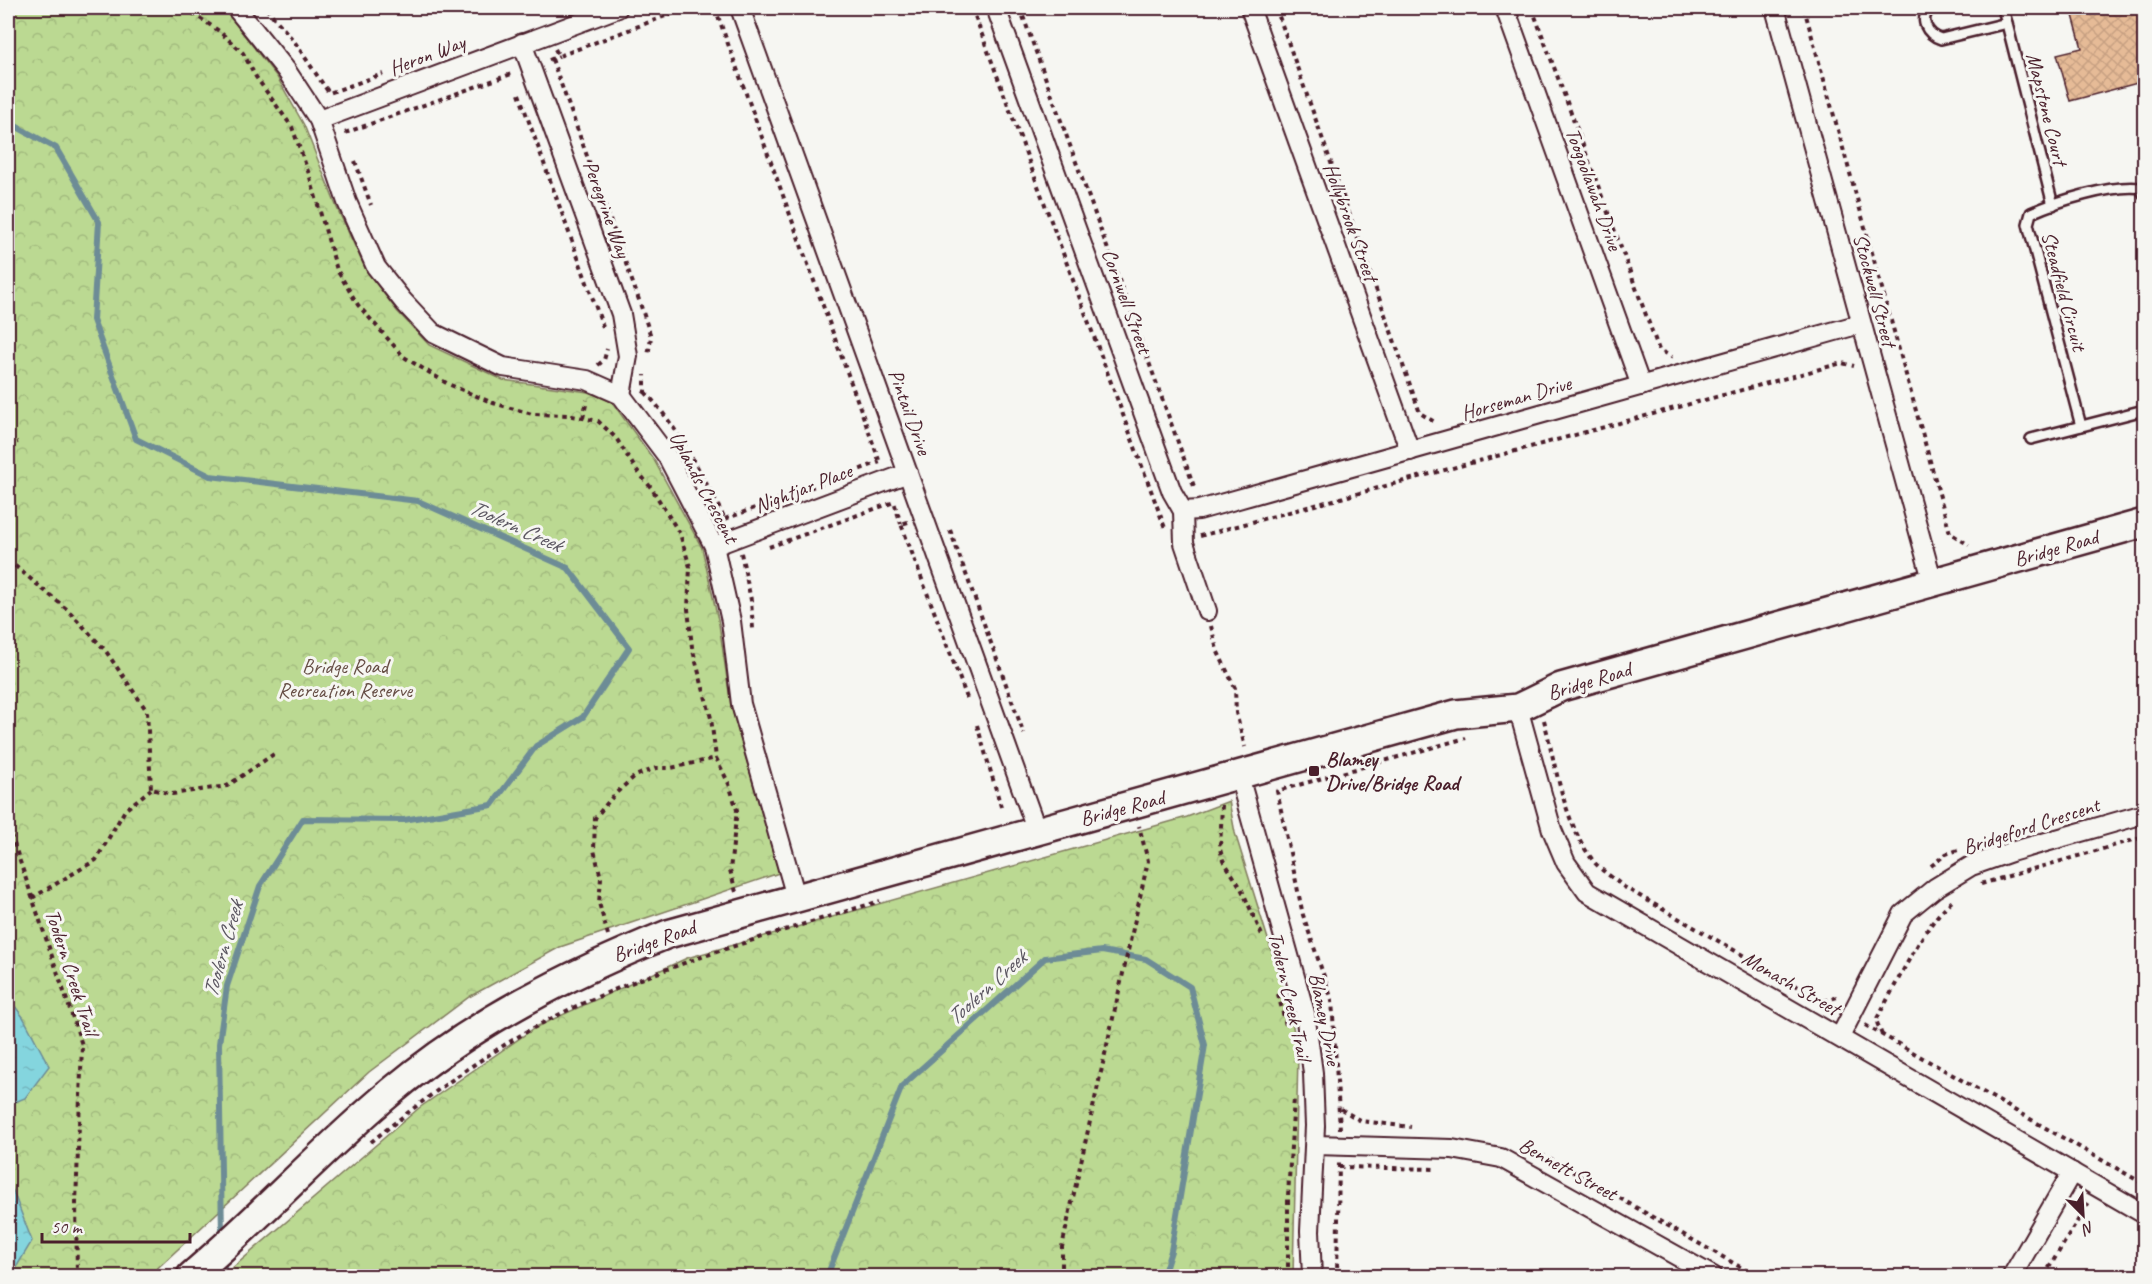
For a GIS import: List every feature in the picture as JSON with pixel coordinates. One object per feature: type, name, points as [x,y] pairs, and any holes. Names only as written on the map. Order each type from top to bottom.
[{"type":"street","name":"Uplands Crescent","points":[[237,8],[286,69],[319,120],[347,202],[376,267],[402,301],[433,333],[504,368],[591,381],[621,395],[667,456],[714,546],[731,621],[741,704],[796,897]]},
{"type":"street","name":"Heron Way","points":[[319,120],[618,8]]},
{"type":"street","name":"Pintail Drive","points":[[740,8],[1037,831]]},
{"type":"street","name":"Cornwell Street","points":[[996,8],[1168,481],[1183,511],[1184,536],[1207,611]]},
{"type":"street","name":"Hollybrook Street","points":[[1250,8],[1410,451]]},
{"type":"street","name":"Toogoolawah Drive","points":[[1505,8],[1641,386]]},
{"type":"street","name":"Stockwell Street","points":[[1775,8],[1933,583]]},
{"type":"street","name":"Peregrine Way","points":[[522,44],[621,314],[628,356],[621,395]]},
{"type":"street","name":"Horseman Drive","points":[[1183,511],[1199,510],[1860,324]]},
{"type":"street","name":"Nightjar Place","points":[[714,546],[908,473]]},
{"type":"street","name":"Bridge Road","points":[[192,1275],[362,1134],[393,1090],[457,1041],[538,992],[606,959],[668,934],[1458,713],[1530,712],[1561,687],[2145,523]]},
{"type":"street","name":"Monash Street","points":[[1530,712],[1552,830],[1566,863],[1587,892],[2145,1214]]},
{"type":"street","name":"Blamey Drive","points":[[1239,776],[1305,1013],[1313,1073],[1315,1145],[1310,1231],[1312,1276]]},
{"type":"street","name":"Bridgeford Crescent","points":[[1840,1037],[1903,914],[1935,888],[1971,866],[2011,852],[2145,814]]},
{"type":"street","name":"Bennett Street","points":[[1315,1145],[1452,1149],[1501,1158],[1713,1276]]},
{"type":"street","points":[[2012,1276],[2072,1172]]},
{"type":"lane","points":[[1932,8],[1928,10],[1924,20],[1932,37],[1941,39],[2007,22]]},
{"type":"lane","name":"Mapstone Court","points":[[2003,8],[2053,205]]},
{"type":"lane","name":"Steadfield Circuit","points":[[2081,426],[2029,236],[2028,224],[2031,213],[2126,186],[2141,188],[2145,194]]},
{"type":"lane","points":[[2031,439],[2145,410]]},
{"type":"path","points":[[184,8],[219,32],[243,53],[256,77],[292,127],[309,174],[337,270],[358,305],[397,350],[404,357],[448,384],[493,404],[532,414],[598,421],[616,438],[680,534],[690,567],[688,609],[692,647],[711,717],[716,758],[729,784],[737,810],[730,870],[748,942]]},
{"type":"path","points":[[266,8],[294,41],[329,93],[385,73]]},
{"type":"path","points":[[715,8],[879,460]]},
{"type":"path","points":[[972,8],[1165,530],[1184,536],[1199,537],[1842,363],[1854,366]]},
{"type":"path","points":[[1020,8],[1195,489]]},
{"type":"path","points":[[1276,8],[1420,413],[1440,426]]},
{"type":"path","points":[[1532,8],[1659,350],[1673,358]]},
{"type":"path","points":[[1804,8],[1950,533],[1969,545]]},
{"type":"path","points":[[511,74],[605,336]]},
{"type":"path","points":[[353,156],[373,210]]},
{"type":"path","points":[[583,418],[594,368],[604,360],[608,346]]},
{"type":"path","points":[[1635,369],[1684,354]]},
{"type":"path","points":[[8,444],[18,442]]},
{"type":"path","points":[[764,549],[894,502],[901,524]]},
{"type":"path","points":[[723,515],[743,557],[751,600],[753,633]]},
{"type":"path","points":[[743,557],[753,553]]},
{"type":"path","points":[[8,560],[69,611],[105,650],[147,711],[151,789]]},
{"type":"path","points":[[1207,611],[1217,650],[1235,688],[1236,714],[1245,747]]},
{"type":"path","points":[[1530,712],[1582,845],[1597,865],[1624,886],[2144,1184]]},
{"type":"path","points":[[1278,791],[1471,736]]},
{"type":"path","points":[[151,789],[172,794],[226,786],[274,754]]},
{"type":"path","points":[[608,935],[600,903],[600,878],[594,850],[595,818],[614,795],[635,776],[656,768],[671,768],[716,758]]},
{"type":"path","points":[[32,898],[96,860],[125,810],[151,789]]},
{"type":"path","name":"Toolern Creek Trail","points":[[1214,807],[1224,804],[1220,849],[1223,860],[1241,888],[1264,944]]},
{"type":"path","points":[[1128,829],[1150,823]]},
{"type":"path","name":"Toolern Creek Trail","points":[[8,826],[82,1045],[76,1203],[77,1276]]},
{"type":"path","points":[[1062,1276],[1062,1247],[1148,861],[1139,826]]},
{"type":"path","points":[[1976,886],[2145,837]]},
{"type":"path","points":[[1882,1035],[1876,1020],[1928,932],[1945,907],[1960,896]]},
{"type":"path","points":[[362,1134],[423,1100],[496,1052],[578,1005],[683,962],[881,901]]},
{"type":"path","name":"Toolern Creek Trail","points":[[1275,983],[1288,1036]]},
{"type":"path","name":"Toolern Creek Trail","points":[[1288,1276],[1288,1196],[1293,1086]]},
{"type":"path","points":[[1339,1167],[1446,1169]]},
{"type":"path","points":[[2044,1276],[2090,1201]]},
{"type":"green space","name":"Bridge Road Recreation Reserve","points":[[8,8],[223,8],[277,77],[304,125],[337,208],[366,270],[397,311],[429,345],[503,380],[588,392],[612,402],[654,460],[702,548],[719,624],[731,706],[779,873],[560,947],[469,997],[369,1072],[149,1276],[8,1276]]},
{"type":"green space","points":[[1229,801],[1235,833],[1290,1010],[1298,1055],[1293,1276],[223,1276],[419,1108],[536,1027],[687,958],[1187,817]]},
{"type":"water","points":[[8,997],[23,1017],[49,1066],[25,1098],[8,1105]]},
{"type":"water","points":[[8,1178],[32,1241],[11,1276],[8,1276]]},
{"type":"building","points":[[2071,8],[2145,8],[2145,81],[2070,101],[2057,54],[2082,48]]},
{"type":"waterway","name":"Toolern Creek","points":[[8,122],[56,148],[99,222],[93,320],[136,439],[210,476],[418,501],[568,568],[629,648],[583,717],[536,746],[492,805],[404,820],[303,819],[260,886],[227,986],[219,1044],[222,1237]]},
{"type":"waterway","name":"Toolern Creek","points":[[827,1276],[902,1086],[1045,958],[1102,951],[1146,959],[1190,987],[1205,1045],[1171,1251],[1163,1276]]},
{"type":"waterway","name":"Toolern Creek","points":[[224,1259],[224,1276]]},
{"type":"place","name":"Blamey Drive/Bridge Road","points":[[1314,771]]}]
